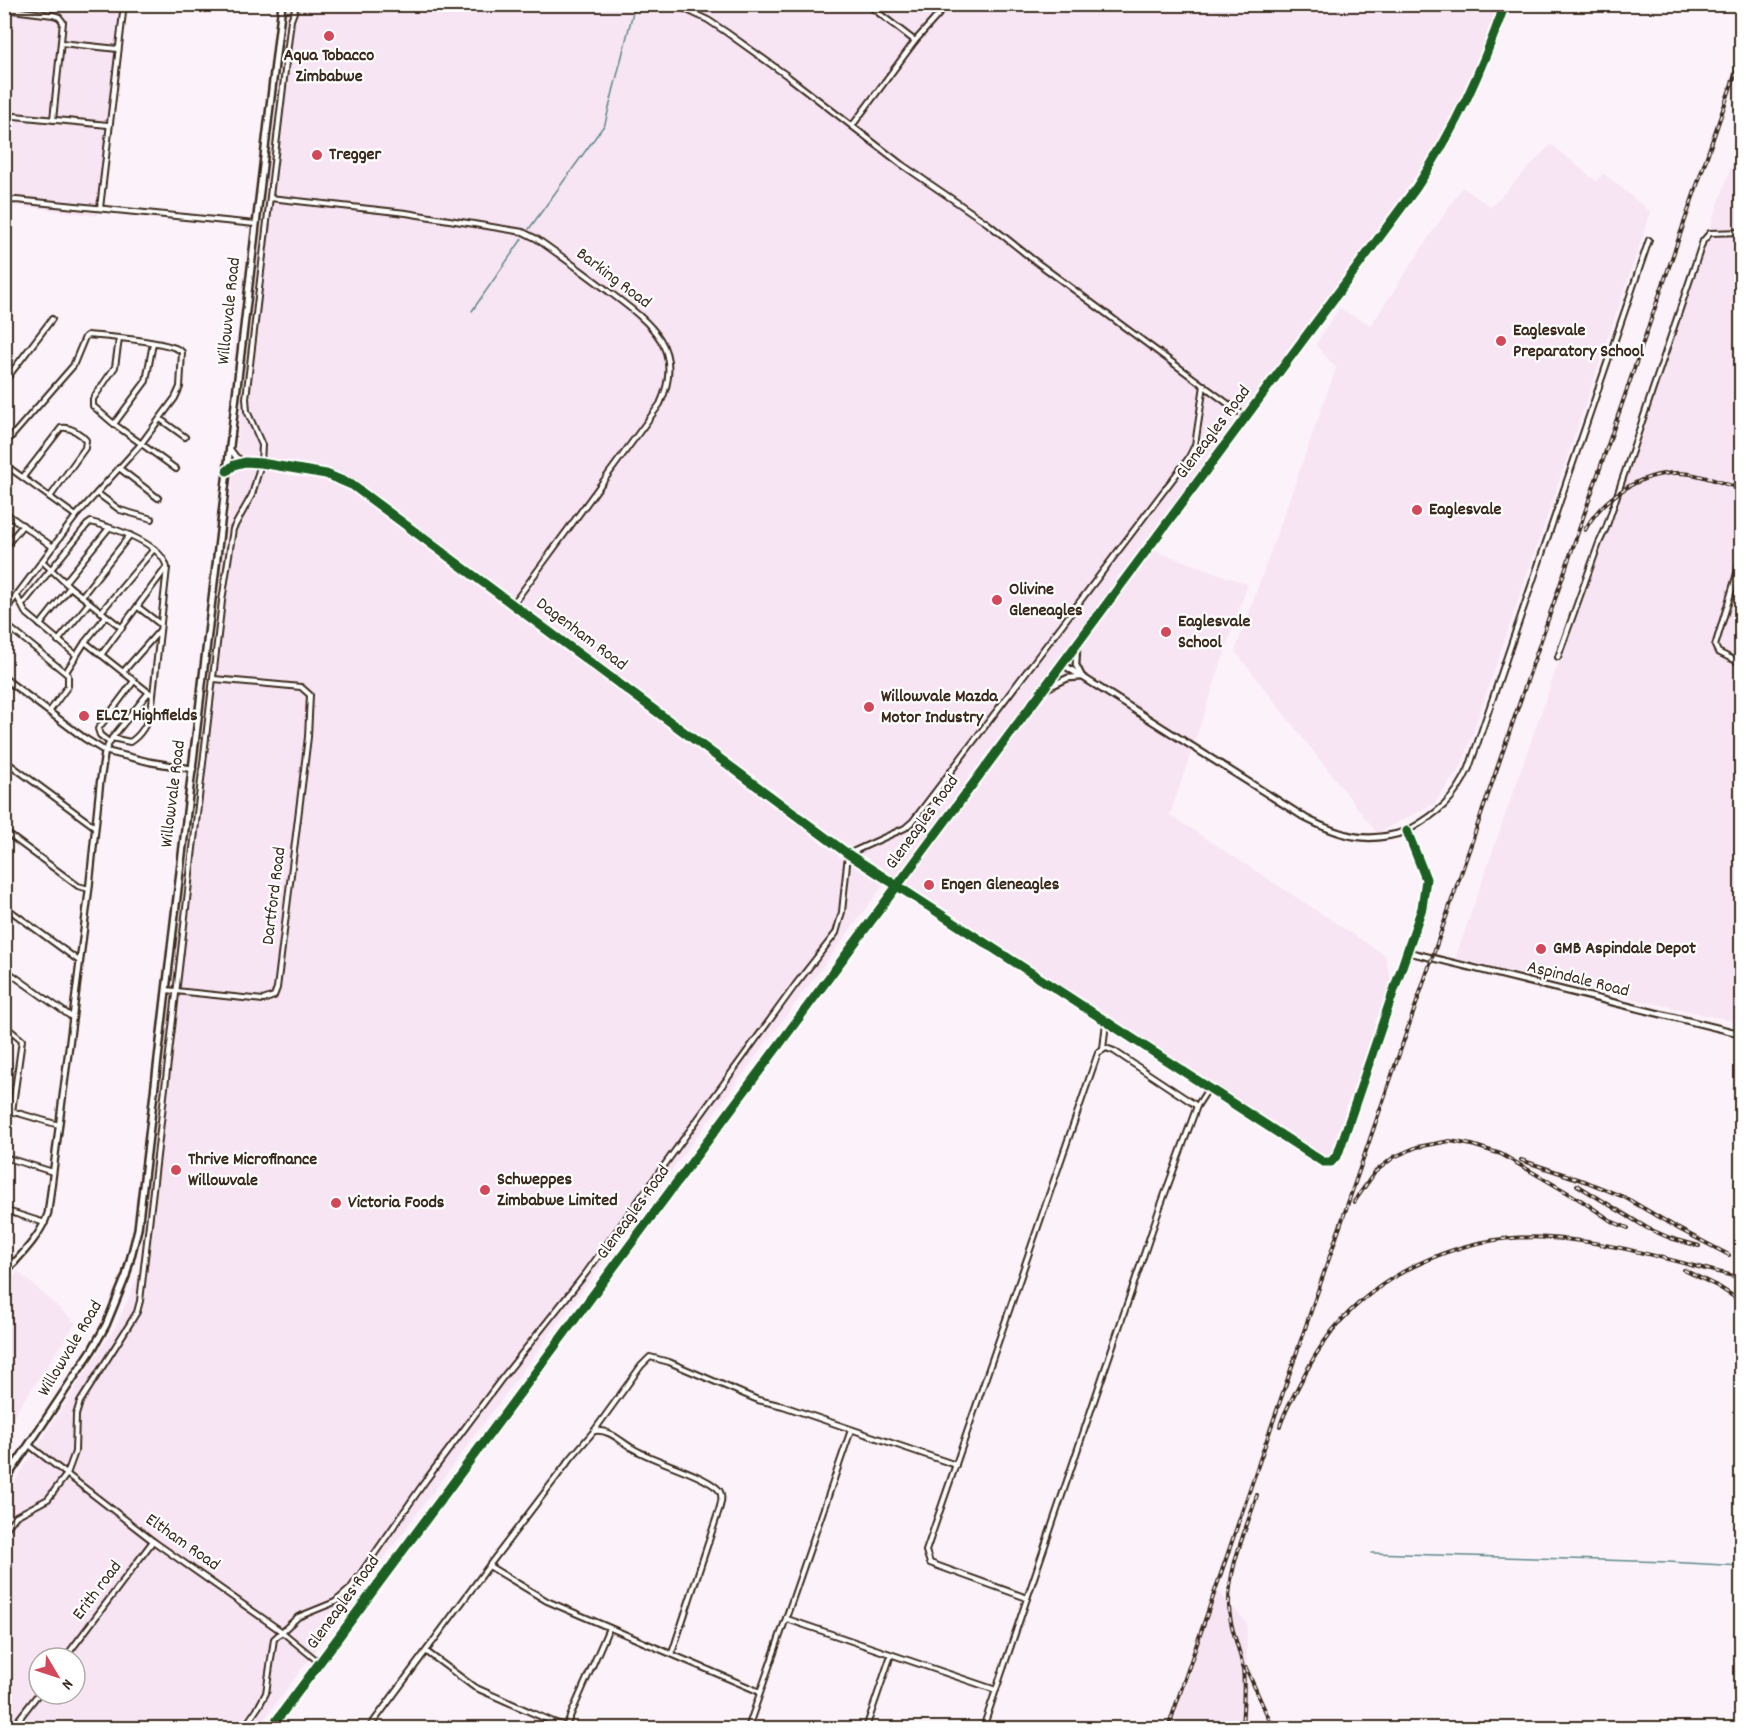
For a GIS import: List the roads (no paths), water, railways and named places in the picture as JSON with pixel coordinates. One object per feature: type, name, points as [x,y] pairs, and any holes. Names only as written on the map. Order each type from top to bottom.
[{"type":"main road","name":"Willowvale Road","points":[[4,1482],[92,1350],[117,1302],[138,1229],[282,4]]},
{"type":"street","points":[[100,208],[124,4]]},
{"type":"street","points":[[4,1531],[21,1512],[48,1499],[67,1474],[75,1452],[76,1414],[80,1402],[129,1325],[140,1301],[233,529],[252,495],[261,463],[262,445],[247,411],[246,398],[291,20],[297,4]]},
{"type":"street","points":[[674,4],[708,20],[726,32],[901,164],[987,223],[1247,417]]},
{"type":"street","points":[[867,4],[915,41]]},
{"type":"street","points":[[852,126],[915,41],[948,4]]},
{"type":"street","name":"Gleneagles Road","points":[[271,1728],[1247,417],[1432,164],[1471,93],[1505,4]]},
{"type":"street","points":[[4,9],[59,17],[63,25],[52,120]]},
{"type":"street","points":[[61,43],[118,49]]},
{"type":"street","points":[[4,115],[108,125]]},
{"type":"street","name":"Barking Road","points":[[270,198],[406,213],[523,232],[559,255],[646,320],[662,341],[667,354],[668,376],[666,391],[660,404],[513,604]]},
{"type":"street","points":[[4,201],[16,200],[255,224]]},
{"type":"street","points":[[1558,657],[1606,528],[1703,241],[1710,233],[1742,232]]},
{"type":"street","points":[[1062,664],[1307,819],[1325,828],[1363,838],[1384,837],[1407,831],[1429,818],[1442,808],[1469,768],[1649,240]]},
{"type":"street","points":[[4,382],[52,320]]},
{"type":"street","points":[[4,445],[73,366],[85,336],[177,347],[183,356],[178,393],[141,444],[76,516],[4,612]]},
{"type":"street","points":[[119,339],[115,367],[92,403],[95,410],[176,469]]},
{"type":"street","points":[[114,424],[146,381],[153,343]]},
{"type":"street","points":[[244,1728],[263,1700],[274,1639],[297,1617],[335,1602],[350,1589],[433,1471],[500,1381],[586,1273],[796,984],[836,933],[842,912],[848,854],[905,828],[913,821],[1188,459],[1195,445],[1204,385]]},
{"type":"street","points":[[160,418],[185,437]]},
{"type":"street","points":[[22,477],[61,428],[68,428],[82,436],[86,440],[85,448],[50,497]]},
{"type":"street","points":[[230,448],[236,457],[245,462]]},
{"type":"street","points":[[227,471],[234,465],[245,462]]},
{"type":"street","name":"Dagenham Road","points":[[245,462],[326,474],[352,485],[848,854],[897,887]]},
{"type":"street","points":[[4,464],[76,516]]},
{"type":"street","points":[[119,468],[158,498]]},
{"type":"street","points":[[97,493],[120,510],[152,519]]},
{"type":"street","points":[[4,512],[53,547]]},
{"type":"street","points":[[22,605],[89,523],[130,535],[154,549],[163,558],[167,568],[151,693],[151,713],[147,725],[130,742],[111,740],[100,735],[99,729],[135,681]]},
{"type":"street","points":[[4,548],[23,525]]},
{"type":"street","points":[[65,582],[109,528]]},
{"type":"street","points":[[82,596],[130,535]]},
{"type":"street","points":[[101,612],[154,549]]},
{"type":"street","points":[[1742,557],[1715,646],[1718,652],[1742,664]]},
{"type":"street","points":[[43,562],[89,603],[122,628]]},
{"type":"street","points":[[101,655],[167,568]]},
{"type":"street","points":[[40,625],[70,587]]},
{"type":"street","points":[[17,596],[25,612],[76,655]]},
{"type":"street","points":[[58,641],[89,603]]},
{"type":"street","points":[[138,607],[161,626]]},
{"type":"street","points":[[66,672],[85,642],[106,616]]},
{"type":"street","points":[[4,623],[66,672],[69,679],[68,686],[49,712]]},
{"type":"street","points":[[123,672],[161,626]]},
{"type":"street","points":[[1078,641],[1076,665],[1082,677]]},
{"type":"street","points":[[85,642],[151,693]]},
{"type":"street","points":[[1042,690],[1068,678],[1082,677]]},
{"type":"street","points":[[4,678],[105,751],[130,758],[193,769]]},
{"type":"street","name":"Dartford Road","points":[[166,990],[254,1000],[270,999],[276,993],[308,737],[310,701],[307,692],[301,687],[214,679]]},
{"type":"street","points":[[4,1274],[45,1222],[73,1018],[105,751],[111,740],[151,693]]},
{"type":"street","points":[[4,760],[95,827]]},
{"type":"street","points":[[4,831],[78,886],[89,889]]},
{"type":"street","points":[[897,887],[1326,1163],[1334,1160],[1338,1154],[1422,908],[1426,886],[1424,875],[1407,831]]},
{"type":"street","points":[[4,906],[79,961]]},
{"type":"street","name":"Aspindale Road","points":[[1408,952],[1742,1034]]},
{"type":"street","points":[[4,969],[73,1018]]},
{"type":"street","points":[[1027,1598],[930,1563],[926,1551],[1095,1059],[1103,1049],[1106,1022]]},
{"type":"street","points":[[4,1025],[22,1040],[12,1112]]},
{"type":"street","points":[[1103,1049],[1114,1051],[1197,1106]]},
{"type":"street","points":[[983,1728],[1197,1106],[1208,1089]]},
{"type":"street","points":[[4,1109],[59,1125]]},
{"type":"street","points":[[4,1157],[52,1172]]},
{"type":"street","points":[[4,1210],[45,1222]]},
{"type":"street","points":[[4,1259],[15,1262]]},
{"type":"street","points":[[369,1728],[489,1566],[650,1357],[669,1362],[758,1400],[956,1465]]},
{"type":"street","points":[[748,1728],[851,1430]]},
{"type":"street","points":[[594,1431],[606,1431],[642,1453],[718,1488],[721,1493],[719,1510],[672,1653]]},
{"type":"street","name":"Eltham Road","points":[[29,1445],[153,1541],[281,1631],[320,1663]]},
{"type":"street","name":"Erith road","points":[[74,1646],[153,1541]]},
{"type":"street","points":[[489,1566],[534,1594],[760,1692]]},
{"type":"street","points":[[787,1619],[996,1690]]},
{"type":"street","points":[[566,1726],[609,1628]]},
{"type":"street","points":[[427,1652],[474,1687],[572,1728]]},
{"type":"street","points":[[866,1728],[891,1655]]},
{"type":"street","points":[[12,1728],[29,1706]]},
{"type":"street","points":[[550,1728],[553,1722]]},
{"type":"waterway","points":[[529,229],[605,124],[635,4]]},
{"type":"waterway","points":[[472,311],[522,239]]},
{"type":"waterway","points":[[1371,1553],[1742,1566]]},
{"type":"railway","points":[[1168,1728],[1742,54]]},
{"type":"railway","points":[[1585,530],[1592,518],[1612,498],[1649,477],[1685,473],[1742,489]]},
{"type":"railway","points":[[1354,1202],[1375,1172],[1394,1157],[1417,1147],[1450,1141],[1501,1154],[1582,1201],[1613,1222],[1628,1228]]},
{"type":"railway","points":[[1521,1160],[1626,1198],[1729,1255]]},
{"type":"railway","points":[[1577,1185],[1647,1228],[1670,1238],[1699,1246]]},
{"type":"railway","points":[[1280,1426],[1317,1352],[1332,1331],[1353,1309],[1402,1272],[1459,1248],[1489,1241],[1520,1238],[1575,1240],[1623,1248],[1742,1278]]},
{"type":"railway","points":[[1684,1270],[1719,1287],[1742,1302]]},
{"type":"railway","points":[[1242,1728],[1243,1669],[1231,1622],[1229,1592],[1238,1549],[1257,1495]]},
{"type":"railway","points":[[1246,1668],[1273,1728]]},
{"type":"place","name":"Aqua Tobacco Zimbabwe","points":[[329,36]]},
{"type":"place","name":"Tregger","points":[[317,155]]},
{"type":"place","name":"Eaglesvale Preparatory School","points":[[1501,341]]},
{"type":"place","name":"Eaglesvale","points":[[1417,510]]},
{"type":"place","name":"Olivine Gleneagles","points":[[997,600]]},
{"type":"place","name":"Eaglesvale School","points":[[1166,632]]},
{"type":"place","name":"Willowvale Mazda Motor Industry","points":[[869,707]]},
{"type":"place","name":"ELCZ Highfields","points":[[84,716]]},
{"type":"place","name":"Engen Gleneagles","points":[[929,885]]},
{"type":"place","name":"GMB Aspindale Depot","points":[[1541,949]]},
{"type":"place","name":"Thrive Microfinance Willowvale","points":[[176,1170]]},
{"type":"place","name":"Schweppes Zimbabwe Limited","points":[[485,1190]]},
{"type":"place","name":"Victoria Foods","points":[[336,1203]]}]
